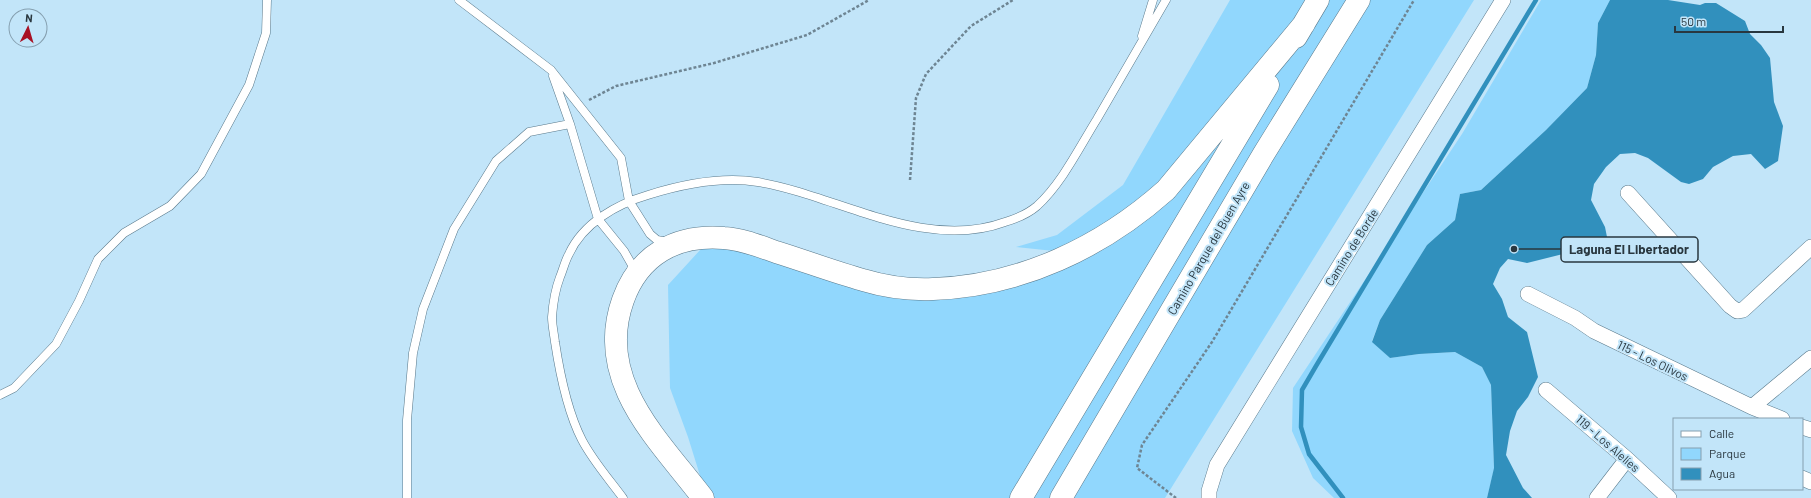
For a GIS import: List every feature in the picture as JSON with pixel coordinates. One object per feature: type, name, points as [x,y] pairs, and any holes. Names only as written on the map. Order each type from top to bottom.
[{"type":"highway","points":[[1021,498],[1318,0]]},
{"type":"highway","name":"Camino Parque del Buen Ayre","points":[[1061,498],[1263,155],[1359,0]]},
{"type":"highway","points":[[704,498],[642,418],[622,378],[615,351],[615,334],[621,305],[631,281],[638,270],[654,255],[676,244],[701,238],[724,238],[737,240],[863,280],[898,288],[914,289],[940,289],[974,285],[1034,270],[1074,253],[1099,240],[1140,213],[1166,190],[1304,24]]},
{"type":"street","name":"Camino de Borde","points":[[1209,498],[1209,491],[1217,465],[1503,0]]},
{"type":"street","points":[[1628,193],[1730,306],[1737,311],[1742,310],[1811,247]]},
{"type":"street","name":"115 - Los Olivos","points":[[1528,294],[1575,318],[1594,331],[1752,407],[1780,418]]},
{"type":"street","points":[[1752,407],[1811,358]]},
{"type":"street","name":"119 - Los Alelíes","points":[[1546,390],[1627,459],[1669,498]]},
{"type":"street","points":[[1598,498],[1627,459]]},
{"type":"lane","points":[[0,395],[14,388],[56,344],[79,301],[98,259],[124,233],[170,206],[201,174],[249,85],[266,33],[267,0]]},
{"type":"lane","points":[[459,0],[551,70],[621,158],[629,201],[650,234],[657,240],[676,244]]},
{"type":"lane","points":[[1138,49],[1153,0]]},
{"type":"lane","points":[[623,498],[594,459],[581,438],[560,371],[552,320],[555,290],[569,251],[598,219],[606,212],[629,201],[682,185],[722,180],[755,181],[785,187],[872,216],[906,224],[947,230],[974,230],[1004,223],[1035,208],[1052,189],[1075,156],[1166,0]]},
{"type":"lane","points":[[551,70],[570,124],[598,219],[624,251],[632,264],[631,281]]},
{"type":"lane","points":[[407,498],[407,420],[412,353],[423,309],[454,229],[496,161],[529,132],[570,124]]},
{"type":"path","points":[[579,105],[616,86],[714,63],[807,35],[869,0]]},
{"type":"path","points":[[910,180],[916,98],[926,74],[971,26],[1013,0]]},
{"type":"path","points":[[1176,498],[1137,468],[1142,445],[1212,342],[1414,0]]},
{"type":"green space","points":[[1230,0],[1474,0],[1165,498],[707,498],[688,437],[670,388],[668,285],[712,237],[915,289],[1073,253],[1016,247],[1057,235],[1123,185]]},
{"type":"green space","points":[[1541,0],[1610,0],[1598,23],[1596,55],[1587,88],[1546,130],[1481,190],[1460,194],[1455,220],[1427,245],[1380,320],[1372,341],[1390,358],[1419,354],[1455,352],[1482,367],[1491,385],[1494,469],[1487,498],[1334,498],[1313,478],[1292,431],[1293,388],[1462,134]]},
{"type":"water","points":[[1610,0],[1668,0],[1700,5],[1705,3],[1716,3],[1745,21],[1750,34],[1761,45],[1770,58],[1774,102],[1783,126],[1778,161],[1765,169],[1751,154],[1733,156],[1713,167],[1703,179],[1689,184],[1681,182],[1648,158],[1635,153],[1620,154],[1606,167],[1594,184],[1591,200],[1605,227],[1607,237],[1606,246],[1599,254],[1567,253],[1527,263],[1508,259],[1500,268],[1493,284],[1502,299],[1508,317],[1527,332],[1538,377],[1528,397],[1517,411],[1510,431],[1506,455],[1523,488],[1532,498],[1487,498],[1494,468],[1491,385],[1482,367],[1455,352],[1419,354],[1390,358],[1372,342],[1380,320],[1427,245],[1455,220],[1460,194],[1481,190],[1546,130],[1587,88],[1596,55],[1598,23]]},
{"type":"waterway","points":[[1343,498],[1309,454],[1301,427],[1302,390],[1536,0]]},
{"type":"place","name":"Laguna El Libertador","points":[[1514,249]]}]
